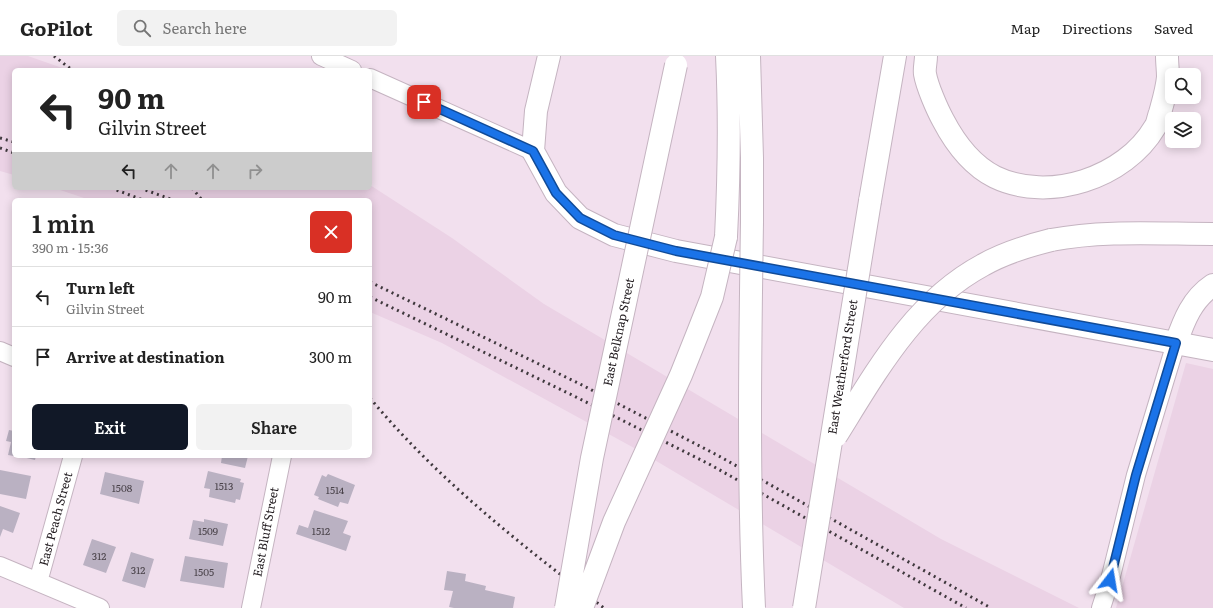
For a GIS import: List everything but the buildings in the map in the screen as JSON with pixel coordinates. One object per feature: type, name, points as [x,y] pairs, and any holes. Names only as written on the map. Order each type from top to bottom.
[{"type":"main road","points":[[549,56],[536,111],[533,151],[556,193],[580,218],[614,235],[676,251],[1213,350]]},
{"type":"main road","points":[[582,608],[614,522],[681,375],[712,297],[726,237],[728,208],[727,56]]},
{"type":"main road","points":[[748,56],[752,158],[750,531],[754,608]]},
{"type":"main road","name":"East Weatherford Street","points":[[804,608],[895,56]]},
{"type":"main road","points":[[926,56],[925,74],[937,108],[950,134],[960,148],[975,164],[995,177],[1035,188],[1067,186],[1096,177],[1122,162],[1140,147],[1156,126],[1168,79],[1167,56]]},
{"type":"main road","name":"East Belknap Street","points":[[566,608],[592,458],[676,59]]},
{"type":"main road","points":[[830,445],[892,348],[910,325],[928,305],[964,276],[983,265],[1021,248],[1076,235],[1213,234]]},
{"type":"main road","points":[[1176,343],[1185,318],[1194,302],[1213,285]]},
{"type":"street","points":[[321,56],[348,68]]},
{"type":"street","points":[[372,79],[533,151]]},
{"type":"street","points":[[1101,608],[1110,580],[1136,475],[1176,343]]},
{"type":"street","points":[[0,351],[12,356]]},
{"type":"street","name":"East Peach Street","points":[[38,582],[72,458]]},
{"type":"street","name":"East Bluff Street","points":[[251,608],[282,458]]},
{"type":"street","points":[[0,566],[100,608]]},
{"type":"shaded area","points":[[0,56],[28,56],[62,68],[12,68],[12,174],[0,171]]},
{"type":"shaded area","points":[[372,186],[452,238],[544,304],[941,539],[1079,608],[904,608],[636,449],[442,343],[372,313],[372,198],[84,198],[60,190],[372,190]]},
{"type":"shaded area","points":[[1186,363],[1213,369],[1213,608],[1116,608]]},
{"type":"railway","points":[[54,56],[69,68]]},
{"type":"railway","points":[[0,138],[12,141]]},
{"type":"railway","points":[[0,148],[12,152]]},
{"type":"railway","points":[[116,190],[138,198]]},
{"type":"railway","points":[[146,190],[168,198]]},
{"type":"railway","points":[[194,190],[200,198]]},
{"type":"railway","points":[[372,283],[580,384],[717,455],[991,608]]},
{"type":"railway","points":[[372,298],[572,395],[709,464],[966,608]]},
{"type":"railway","points":[[372,400],[396,428],[451,483],[541,560],[604,608]]},
{"type":"route","points":[[424,102],[533,151],[556,193],[572,210],[580,218],[614,235],[676,251],[1176,343],[1136,475],[1110,580]]}]
